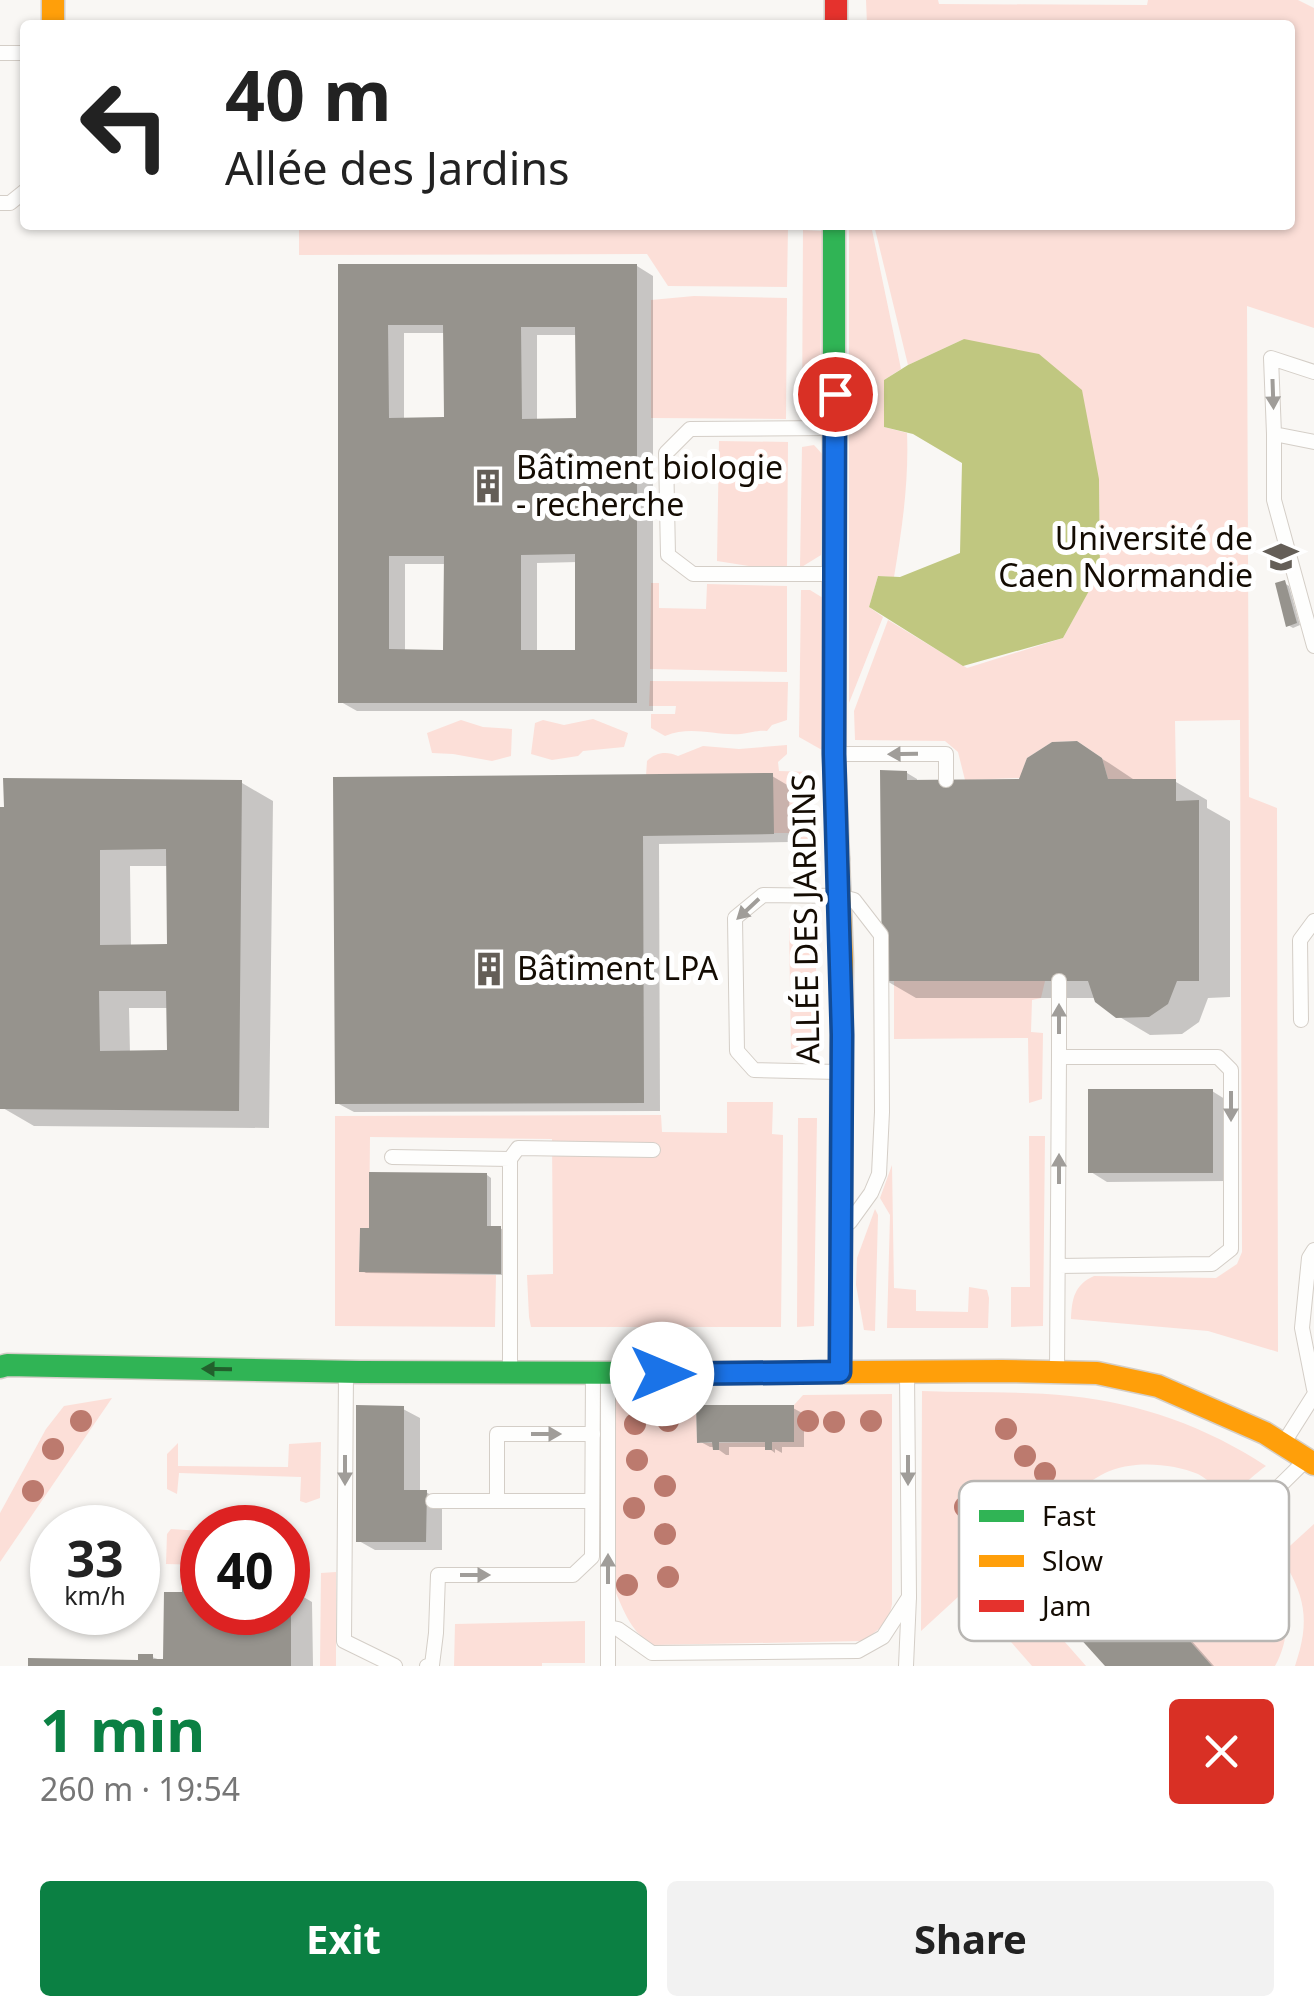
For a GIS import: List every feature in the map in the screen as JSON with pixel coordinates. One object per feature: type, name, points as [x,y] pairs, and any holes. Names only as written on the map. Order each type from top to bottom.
[{"type":"street","name":"ALLÉE DES JARDINS","points":[[834,230],[834,754],[842,1072],[840,1372]]},
{"type":"street","points":[[3,1366],[315,1372],[1097,1373],[1158,1386],[1236,1420],[1310,1462]]},
{"type":"lane","points":[[1314,372],[1272,358],[1274,500],[1314,646]]},
{"type":"lane","points":[[835,428],[690,429],[666,453],[668,554],[692,574],[835,574]]},
{"type":"lane","points":[[1274,434],[1314,442]]},
{"type":"lane","points":[[834,754],[946,754],[946,780]]},
{"type":"lane","points":[[840,1234],[871,1193],[879,1174],[881,935],[854,900],[839,896],[763,895],[735,918],[737,1050],[754,1070],[842,1072]]},
{"type":"lane","points":[[1300,1020],[1300,940],[1314,921]]},
{"type":"lane","points":[[1057,1371],[1060,981]]},
{"type":"lane","points":[[1058,1266],[1212,1264],[1232,1249],[1231,1070],[1218,1057],[1059,1057]]},
{"type":"lane","points":[[510,1372],[510,1159],[518,1148],[652,1150]]},
{"type":"lane","points":[[392,1157],[510,1159]]},
{"type":"lane","points":[[1283,1444],[1314,1392],[1302,1328],[1309,1258],[1314,1250]]},
{"type":"lane","points":[[346,1372],[344,1641],[395,1666]]},
{"type":"lane","points":[[906,1666],[907,1372]]},
{"type":"lane","points":[[427,1666],[432,1664],[436,1633],[438,1575],[573,1576],[592,1557],[593,1434],[600,1373]]},
{"type":"lane","points":[[600,1373],[608,1666]]},
{"type":"lane","points":[[497,1501],[496,1434],[593,1434]]},
{"type":"lane","points":[[1289,1481],[1310,1462]]},
{"type":"lane","points":[[433,1501],[592,1501]]},
{"type":"lane","points":[[608,1627],[652,1653],[858,1651],[884,1637],[909,1596]]},
{"type":"shaded area","points":[[866,0],[1147,5],[1148,0],[1298,0],[1314,8],[1314,328],[1247,306],[1249,797],[1277,808],[1278,1352],[1208,1331],[1071,1319],[1075,1293],[1094,1276],[1216,1278],[1237,1264],[1242,1252],[1240,720],[1175,721],[1176,779],[1108,779],[1102,758],[1077,741],[1052,742],[1027,758],[1020,778],[965,780],[958,752],[945,741],[855,740],[854,711],[888,620],[967,668],[1063,638],[1100,570],[1099,479],[964,339],[908,365],[875,230],[1295,230],[1295,20],[867,20]]},
{"type":"shaded area","points":[[299,230],[788,230],[787,287],[668,286],[647,254],[299,255]]},
{"type":"shaded area","points":[[803,230],[822,231],[820,403],[802,421]]},
{"type":"shaded area","points":[[849,230],[872,230],[901,369],[884,380],[884,427],[907,433],[907,451],[894,577],[878,576],[869,607],[883,617],[849,703]]},
{"type":"shaded area","points":[[694,296],[787,298],[786,419],[651,418],[651,300]]},
{"type":"shaded area","points":[[964,339],[1039,354],[1082,390],[1099,479],[1100,571],[1063,638],[963,666],[869,607],[878,576],[900,577],[960,553],[962,463],[913,434],[884,427],[884,380]]},
{"type":"shaded area","points":[[719,441],[788,442],[787,568],[717,561]]},
{"type":"shaded area","points":[[814,445],[823,455],[821,555],[800,568],[802,447]]},
{"type":"shaded area","points":[[651,583],[659,583],[659,608],[706,609],[707,584],[787,586],[787,672],[650,669]]},
{"type":"shaded area","points":[[801,590],[810,590],[823,598],[822,750],[799,737]]},
{"type":"shaded area","points":[[650,681],[788,682],[787,720],[767,731],[684,731],[665,736],[651,728],[651,714],[675,714],[676,706],[649,706]]},
{"type":"shaded area","points":[[593,719],[628,733],[624,747],[583,751],[578,756],[552,760],[531,754],[535,723],[543,720],[564,725]]},
{"type":"shaded area","points":[[461,720],[483,727],[512,729],[511,756],[492,761],[432,753],[427,733]]},
{"type":"shaded area","points":[[787,745],[787,754],[778,762],[779,771],[811,772],[811,870],[791,871],[790,833],[769,833],[646,776],[647,761],[662,753],[678,756],[703,746],[739,749]]},
{"type":"shaded area","points":[[815,926],[818,1048],[791,1049],[789,928]]},
{"type":"shaded area","points":[[894,981],[1045,981],[1041,998],[1032,1000],[1031,1032],[1043,1033],[1042,1099],[1029,1103],[1028,1038],[894,1039]]},
{"type":"shaded area","points":[[727,1102],[773,1102],[772,1134],[783,1135],[781,1327],[531,1327],[527,1275],[553,1274],[552,1139],[370,1137],[369,1228],[360,1228],[359,1271],[496,1275],[495,1327],[335,1326],[335,1116],[661,1115],[662,1132],[727,1133]]},
{"type":"shaded area","points":[[798,1118],[817,1118],[814,1326],[797,1327]]},
{"type":"shaded area","points":[[1029,1136],[1045,1136],[1043,1326],[1011,1327],[1011,1287],[1030,1287]]},
{"type":"shaded area","points":[[892,1165],[894,1288],[916,1290],[916,1311],[968,1312],[969,1287],[987,1290],[988,1328],[887,1328],[890,1215],[880,1198]]},
{"type":"shaded area","points":[[875,1209],[875,1331],[864,1330],[856,1285],[857,1258]]},
{"type":"shaded area","points":[[922,1391],[1052,1394],[1122,1404],[1197,1429],[1266,1466],[1247,1481],[1208,1481],[1176,1467],[1139,1465],[1115,1469],[1091,1481],[959,1481],[959,1596],[921,1631]]},
{"type":"shaded area","points":[[892,1394],[892,1604],[878,1630],[862,1641],[652,1645],[639,1634],[616,1593],[614,1398],[692,1398],[696,1405],[697,1443],[794,1442],[794,1405],[803,1395]]},
{"type":"shaded area","points":[[112,1398],[39,1505],[30,1505],[30,1518],[0,1562],[0,1513],[46,1429],[64,1406]]},
{"type":"shaded area","points":[[321,1442],[320,1498],[306,1503],[300,1501],[301,1477],[179,1473],[177,1494],[167,1489],[167,1454],[178,1443],[178,1466],[288,1467],[289,1444]]},
{"type":"shaded area","points":[[1314,1524],[1314,1666],[1295,1666],[1304,1621],[1300,1596],[1289,1572],[1289,1547]]},
{"type":"shaded area","points":[[171,1529],[180,1530],[180,1564],[166,1564],[167,1534]]},
{"type":"shaded area","points":[[336,1572],[336,1666],[320,1666],[321,1573]]},
{"type":"shaded area","points":[[585,1621],[585,1663],[454,1666],[455,1624]]},
{"type":"shaded area","points":[[1010,1641],[1064,1641],[1086,1666],[1032,1666]]},
{"type":"shaded area","points":[[1190,1641],[1284,1641],[1275,1666],[1212,1666]]},
{"type":"building","name":"Bâtiment biologie - recherche","points":[[338,264],[637,264],[637,703],[338,703]],"holes":[[[388,325],[443,325],[444,417],[389,418]],[[521,327],[575,327],[576,418],[522,419]],[[575,554],[575,650],[521,650],[521,555]],[[389,556],[444,556],[443,650],[389,649]]]},
{"type":"building","points":[[1285,580],[1297,623],[1286,627],[1275,583]]},
{"type":"building","points":[[1077,741],[1102,758],[1108,779],[1176,779],[1176,801],[1199,800],[1199,981],[1177,981],[1168,1004],[1149,1017],[1116,1018],[1095,1002],[1088,981],[882,981],[880,770],[907,771],[907,780],[1019,779],[1027,758],[1052,742]]},
{"type":"building","name":"Bâtiment LPA","points":[[773,773],[774,834],[643,836],[644,1103],[335,1104],[333,777]]},
{"type":"building","points":[[3,778],[242,780],[239,1111],[0,1109],[0,807],[4,807]],"holes":[[[166,849],[167,944],[100,945],[100,850]],[[99,991],[166,991],[167,1050],[100,1051]]]},
{"type":"building","points":[[1088,1089],[1213,1089],[1213,1173],[1088,1173]]},
{"type":"building","points":[[369,1172],[487,1173],[487,1226],[501,1226],[501,1274],[359,1272],[360,1228],[369,1228]]},
{"type":"building","points":[[356,1405],[404,1406],[404,1490],[427,1490],[426,1542],[356,1542]]},
{"type":"building","points":[[696,1405],[794,1405],[794,1442],[772,1442],[772,1450],[765,1450],[765,1442],[719,1442],[719,1450],[713,1450],[712,1442],[697,1443]]},
{"type":"building","points":[[164,1592],[180,1592],[180,1635],[291,1635],[291,1666],[28,1666],[28,1658],[138,1660],[138,1654],[153,1654],[153,1659],[163,1659]]},
{"type":"building","points":[[1082,1641],[1190,1641],[1212,1666],[1105,1666]]},
{"type":"traffic: fast","points":[[834,230],[834,754],[838,859]]},
{"type":"traffic: fast","points":[[0,1367],[707,1373]]},
{"type":"traffic: slow","points":[[53,0],[53,20]]},
{"type":"traffic: slow","points":[[838,859],[842,961],[840,1372]]},
{"type":"traffic: slow","points":[[707,1373],[1097,1373],[1158,1386],[1265,1433],[1314,1464]]},
{"type":"traffic: jam","points":[[836,0],[836,20]]},
{"type":"place","name":"Bâtiment biologie - recherche","points":[[488,486]]},
{"type":"place","name":"Université de Caen Normandie","points":[[1281,557]]},
{"type":"place","name":"Bâtiment LPA","points":[[489,969]]},
{"type":"route","points":[[662,1374],[840,1372],[842,961],[834,754],[835,394]]}]
